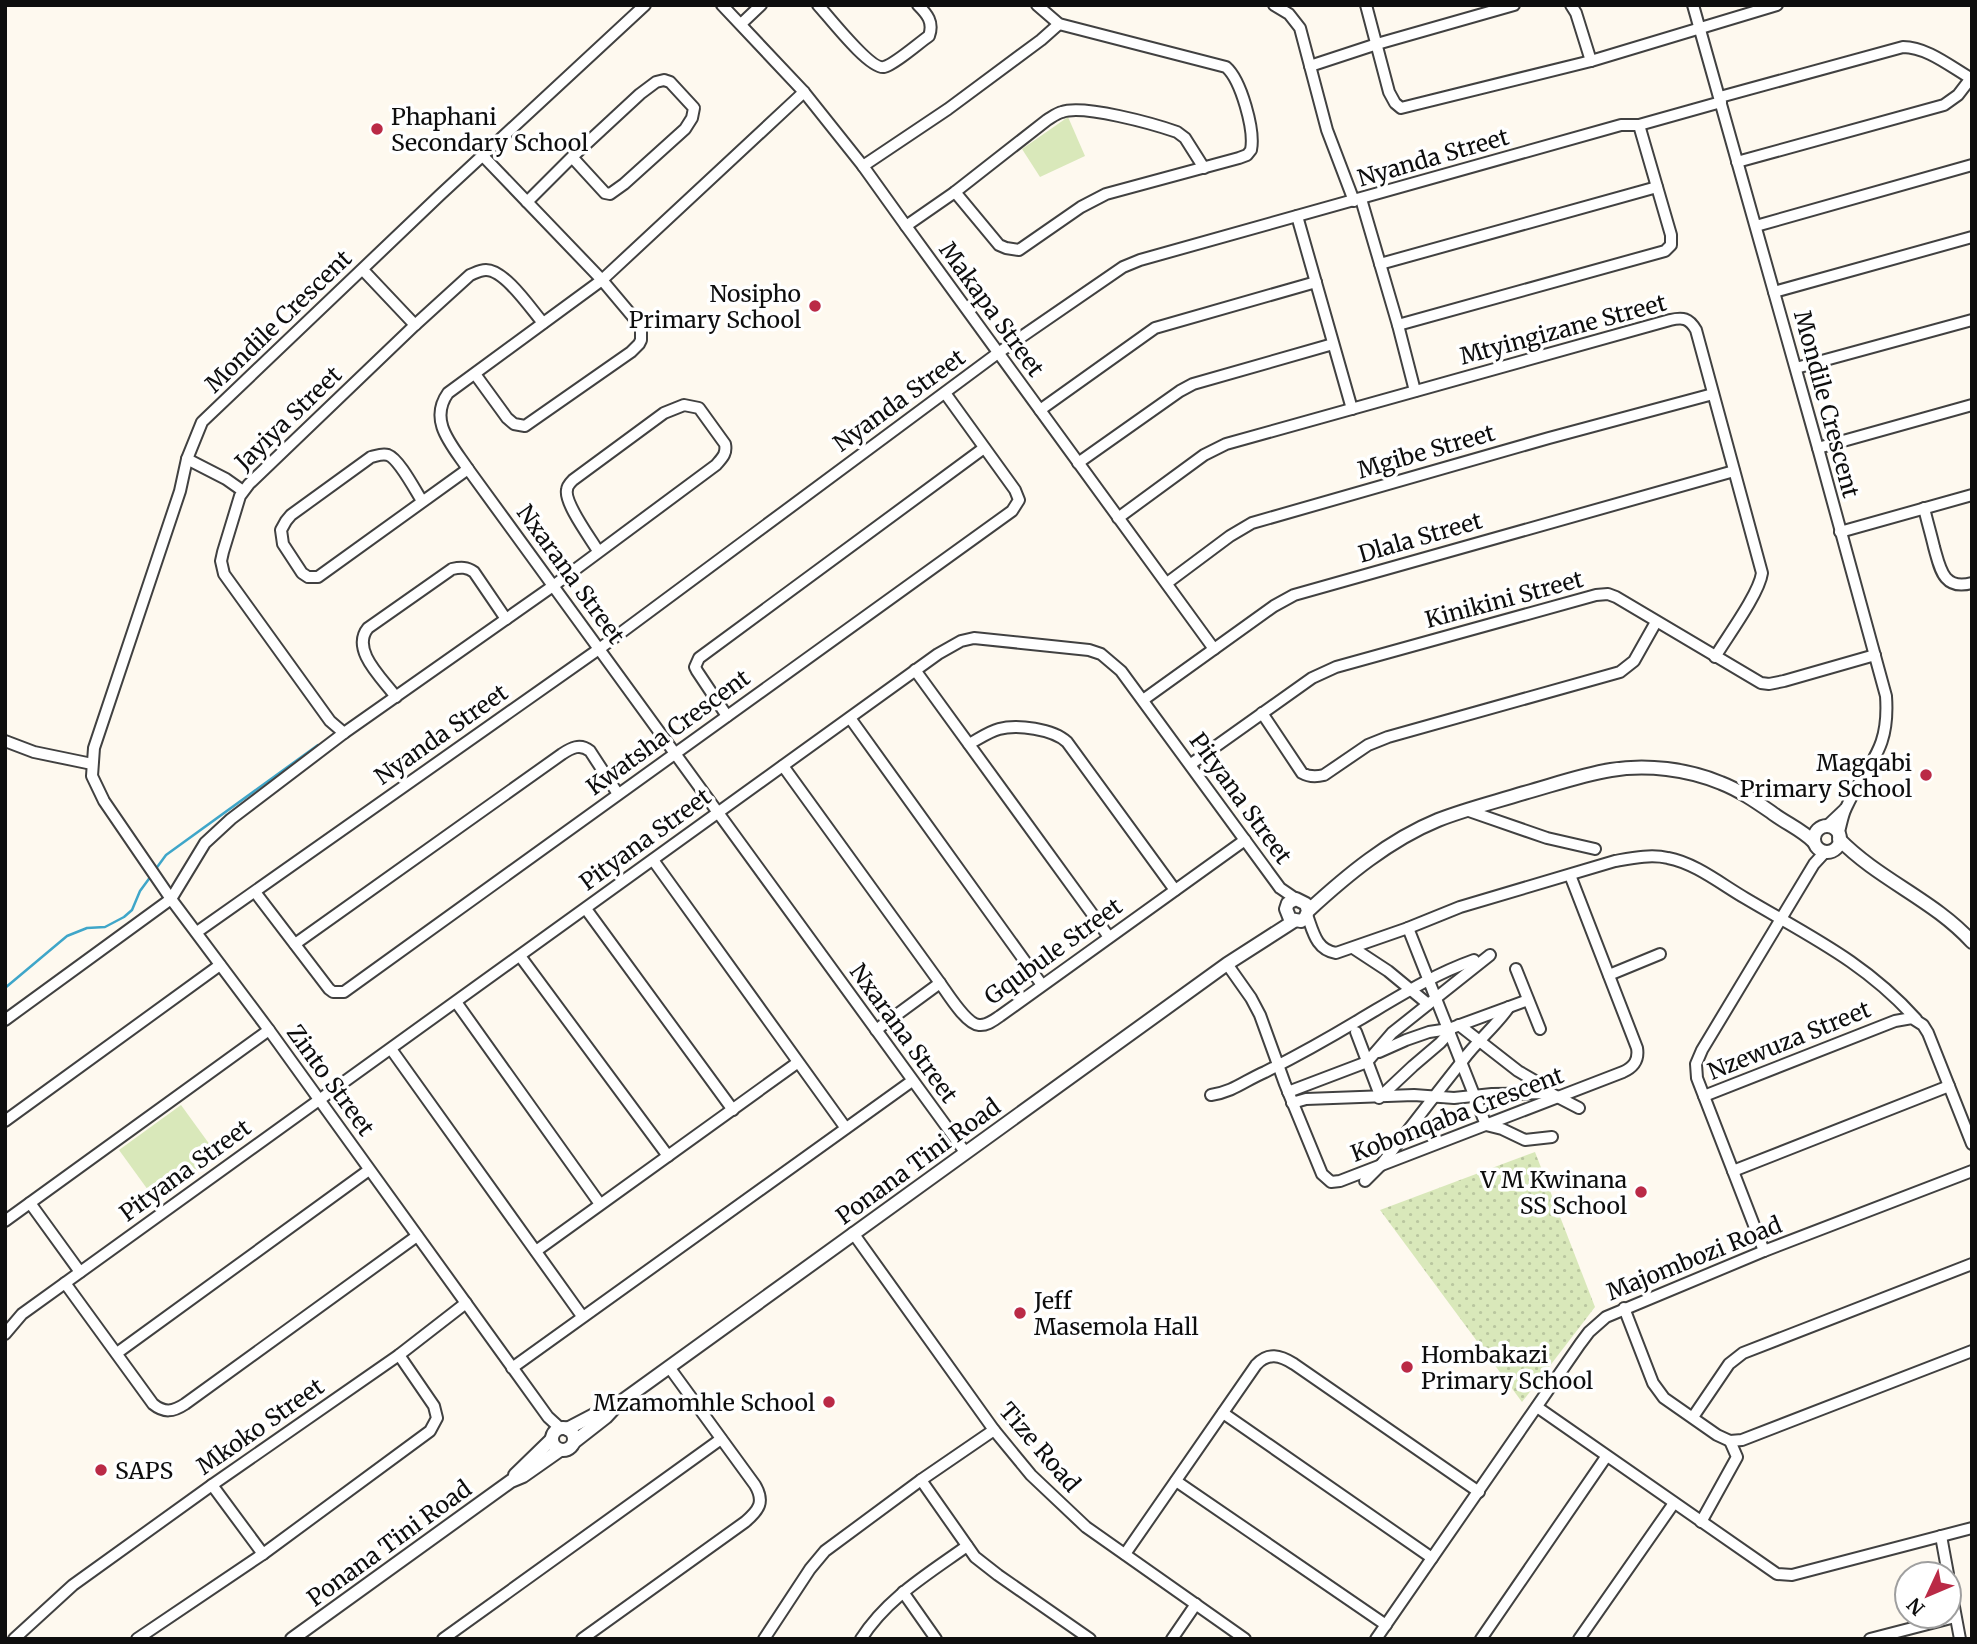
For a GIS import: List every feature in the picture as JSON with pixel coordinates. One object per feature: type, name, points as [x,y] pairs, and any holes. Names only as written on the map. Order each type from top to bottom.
[{"type":"street","name":"Mondile Crescent","points":[[92,764],[94,748],[180,491],[187,459],[202,422],[440,195],[645,5]]},
{"type":"street","name":"Makapa Street","points":[[722,5],[804,92],[863,166],[1214,649]]},
{"type":"street","points":[[741,24],[761,5]]},
{"type":"street","points":[[818,5],[877,67],[889,65],[929,36],[929,17],[918,5]]},
{"type":"street","points":[[955,192],[999,245],[1019,250],[1081,207],[1106,194],[1242,156],[1251,150],[1252,141],[1238,85],[1226,66],[1059,24],[1037,5]]},
{"type":"street","points":[[1274,5],[1285,10],[1300,28],[1327,130],[1357,200],[1380,264],[1415,391]]},
{"type":"street","points":[[1366,5],[1391,97],[1401,108],[1591,61],[1777,5]]},
{"type":"street","points":[[1310,66],[1514,5]]},
{"type":"street","points":[[1571,5],[1591,61]]},
{"type":"street","name":"Mondile Crescent","points":[[1693,5],[1886,696],[1884,736],[1872,763],[1845,809],[1839,837]]},
{"type":"street","points":[[863,166],[948,109],[1059,24]]},
{"type":"street","name":"Nyanda Street","points":[[197,932],[599,649],[998,352],[1131,263],[1621,125],[1639,125],[1903,47],[1924,52],[1971,79]]},
{"type":"street","points":[[1737,162],[1938,108],[1954,99],[1971,79]]},
{"type":"street","points":[[527,202],[572,158],[640,94],[656,82],[670,82],[694,108],[692,118],[685,129],[610,194],[605,193],[572,158]]},
{"type":"street","name":"Nxarana Street","points":[[804,92],[602,280],[448,393],[439,417],[443,431],[468,469],[965,1152]]},
{"type":"street","points":[[906,226],[1061,112],[1094,111],[1177,132],[1185,138],[1204,167]]},
{"type":"street","points":[[1398,325],[1665,251],[1671,245],[1671,235],[1639,125]]},
{"type":"street","points":[[475,373],[507,418],[514,425],[522,427],[533,422],[631,352],[641,340],[639,324],[602,280],[483,156]]},
{"type":"street","points":[[1756,226],[1972,165]]},
{"type":"street","points":[[1380,264],[1657,187]]},
{"type":"street","points":[[1297,216],[1352,409]]},
{"type":"street","points":[[1774,292],[1972,237]]},
{"type":"street","points":[[363,270],[415,325]]},
{"type":"street","name":"Jayiya Street","points":[[344,733],[330,721],[224,575],[221,561],[240,496],[470,275],[489,270],[504,277],[543,323]]},
{"type":"street","points":[[1040,411],[1155,328],[1316,282]]},
{"type":"street","name":"Mtyingizane Street","points":[[1118,518],[1204,455],[1220,447],[1684,318],[1691,322],[1696,330],[1762,573],[1753,595],[1715,657]]},
{"type":"street","points":[[1796,368],[1972,320]]},
{"type":"street","points":[[1078,463],[1187,387],[1333,344]]},
{"type":"street","name":"Kwatsha Crescent","points":[[255,892],[329,989],[333,992],[344,992],[676,753],[1017,505],[1018,495],[945,393]]},
{"type":"street","name":"Mgibe Street","points":[[1167,583],[1252,523],[1713,394]]},
{"type":"street","points":[[5,1020],[171,899],[197,855],[215,832],[344,733],[553,586],[716,465],[724,457],[726,449],[722,439],[699,408],[684,405],[664,413],[568,486],[566,491],[569,502],[598,551]]},
{"type":"street","points":[[1818,448],[1972,405]]},
{"type":"street","points":[[727,716],[695,667],[697,661],[984,449]]},
{"type":"street","points":[[422,501],[394,459],[385,454],[371,457],[291,515],[281,530],[282,540],[302,573],[313,578],[321,575],[468,469]]},
{"type":"street","points":[[187,459],[243,491]]},
{"type":"street","name":"Dlala Street","points":[[1143,700],[1280,602],[1294,595],[1734,471]]},
{"type":"street","points":[[1840,532],[1972,495]]},
{"type":"street","points":[[1924,509],[1939,566],[1945,577],[1954,584],[1972,583]]},
{"type":"street","points":[[396,696],[366,656],[363,640],[368,628],[452,569],[470,569],[474,572],[506,619]]},
{"type":"street","name":"Kinikini Street","points":[[1191,764],[1312,678],[1336,667],[1602,594],[1616,597],[1754,680],[1769,684],[1875,655]]},
{"type":"street","points":[[1262,713],[1302,773],[1318,777],[1368,745],[1388,737],[1620,672],[1634,660],[1656,622]]},
{"type":"street","name":"Pityana Street","points":[[5,1334],[22,1314],[915,670],[949,647],[974,638],[1078,648],[1101,654],[1110,660],[1191,764],[1292,903]]},
{"type":"street","points":[[915,670],[1109,937]]},
{"type":"street","points":[[850,718],[1042,985]]},
{"type":"street","points":[[970,744],[993,731],[1007,728],[1045,731],[1060,736],[1175,890]]},
{"type":"street","points":[[5,741],[34,752],[92,764]]},
{"type":"street","points":[[295,944],[575,747],[590,751],[618,794]]},
{"type":"street","name":"Zinto Street","points":[[92,764],[92,776],[104,801],[171,899],[319,1099],[548,1417],[558,1436]]},
{"type":"street","name":"Gqubule Street","points":[[783,765],[940,983],[971,1022],[982,1026],[1000,1016],[1245,840]]},
{"type":"street","name":"Ponana Tini Road","points":[[292,1639],[511,1481],[523,1476],[558,1436],[618,1404],[1227,964],[1301,917],[1348,876],[1420,828],[1466,810],[1612,770],[1633,768],[1679,772],[1718,781],[1758,802],[1823,828],[1833,829],[1850,851],[1880,874],[1941,913],[1972,943]]},
{"type":"street","name":"Ponana Tini Road","points":[[1758,802],[1822,848],[1880,874]]},
{"type":"street","name":"Mondile Crescent","points":[[1823,828],[1845,809]]},
{"type":"street","points":[[1466,810],[1547,838],[1595,849]]},
{"type":"street","points":[[1822,848],[1814,837],[1823,828]]},
{"type":"street","points":[[1822,848],[1838,846],[1839,837]]},
{"type":"street","points":[[1704,1096],[1695,1071],[1698,1057],[1822,848]]},
{"type":"street","points":[[1301,917],[1306,904],[1292,903],[1288,916],[1301,917],[1321,946],[1327,952],[1336,953],[1479,900],[1626,859],[1658,856],[1670,858],[1699,871],[1848,958],[1883,985],[1928,1033],[1972,1144]]},
{"type":"street","points":[[653,860],[845,1127]]},
{"type":"street","name":"Kobonqaba Crescent","points":[[1227,964],[1255,1004],[1320,1170],[1328,1181],[1334,1183],[1633,1066],[1637,1060],[1637,1048],[1570,875]]},
{"type":"street","name":"Ponana Tini Road","points":[[1243,953],[1292,903],[1348,876]]},
{"type":"street","points":[[586,909],[733,1110]]},
{"type":"street","points":[[1408,928],[1429,979],[1432,1000]]},
{"type":"street","points":[[1353,948],[1432,1000],[1453,1029],[1486,1125],[1525,1140],[1552,1137]]},
{"type":"street","points":[[1609,975],[1660,954]]},
{"type":"street","points":[[1370,1058],[1392,1033],[1490,955]]},
{"type":"street","points":[[520,956],[668,1156]]},
{"type":"street","points":[[1211,1095],[1226,1092],[1279,1065],[1411,988],[1474,960]]},
{"type":"street","points":[[5,1121],[220,965]]},
{"type":"street","points":[[1516,969],[1540,1030]]},
{"type":"street","points":[[876,1030],[940,983]]},
{"type":"street","points":[[1290,1097],[1406,1040],[1429,1032],[1453,1029],[1528,1000]]},
{"type":"street","points":[[456,1002],[600,1204]]},
{"type":"street","points":[[1365,1181],[1509,1007]]},
{"type":"street","name":"Nzewuza Street","points":[[1765,1251],[1704,1096],[1895,1021],[1916,1019]]},
{"type":"street","points":[[1453,1029],[1479,1041],[1518,1071],[1579,1108]]},
{"type":"street","points":[[1379,1096],[1453,1029]]},
{"type":"street","points":[[5,1221],[269,1030]]},
{"type":"street","points":[[1356,1032],[1370,1058],[1379,1096]]},
{"type":"street","points":[[391,1049],[582,1316]]},
{"type":"street","points":[[536,1251],[797,1063]]},
{"type":"street","points":[[512,1368],[912,1080]]},
{"type":"street","points":[[1733,1171],[1949,1086]]},
{"type":"street","points":[[1290,1097],[1454,1098],[1554,1095]]},
{"type":"street","points":[[117,1353],[369,1170]]},
{"type":"street","name":"Majombozi Road","points":[[1376,1639],[1589,1332],[1606,1317],[1765,1251],[1972,1171]]},
{"type":"street","points":[[30,1203],[80,1272]]},
{"type":"street","name":"Tize Road","points":[[853,1233],[994,1430],[1031,1475],[1086,1527],[1245,1639]]},
{"type":"street","points":[[65,1283],[153,1404],[159,1409],[172,1411],[417,1236]]},
{"type":"street","points":[[1692,1417],[1729,1364],[1743,1353],[1972,1264]]},
{"type":"street","name":"Mkoko Street","points":[[14,1639],[73,1585],[399,1355],[466,1303]]},
{"type":"street","points":[[1624,1308],[1657,1389],[1664,1398],[1730,1441],[1742,1440],[1972,1352]]},
{"type":"street","points":[[143,1637],[430,1431],[437,1419],[435,1406],[399,1355]]},
{"type":"street","points":[[1125,1554],[1259,1362],[1268,1356],[1283,1357],[1479,1492]]},
{"type":"street","points":[[582,1639],[745,1522],[760,1504],[760,1493],[669,1367]]},
{"type":"street","name":"Ponana Tini Road","points":[[558,1436],[573,1434],[574,1442],[618,1404]]},
{"type":"street","points":[[1537,1407],[1770,1570],[1784,1576],[1972,1528]]},
{"type":"street","points":[[1223,1413],[1432,1558]]},
{"type":"street","points":[[764,1639],[825,1551],[994,1430]]},
{"type":"street","points":[[443,1639],[721,1438]]},
{"type":"street","points":[[1701,1522],[1737,1457],[1730,1441]]},
{"type":"street","points":[[1481,1639],[1606,1457]]},
{"type":"street","points":[[921,1480],[967,1546],[984,1565],[1090,1639]]},
{"type":"street","points":[[1176,1481],[1386,1625]]},
{"type":"street","points":[[212,1485],[262,1554]]},
{"type":"street","points":[[1579,1639],[1674,1503]]},
{"type":"street","points":[[1941,1536],[1945,1560]]},
{"type":"street","points":[[861,1639],[878,1614],[903,1592],[967,1546]]},
{"type":"street","points":[[903,1592],[936,1639]]},
{"type":"street","points":[[1172,1639],[1196,1604]]},
{"type":"street","points":[[1870,1639],[1903,1630]]},
{"type":"green space","points":[[1068,117],[1085,156],[1040,177],[1022,149]]},
{"type":"green space","points":[[181,1105],[218,1156],[156,1201],[119,1150]]},
{"type":"green space","points":[[1535,1152],[1595,1307],[1522,1402],[1380,1210]]},
{"type":"waterway","points":[[155,870],[166,855],[318,745]]},
{"type":"waterway","points":[[5,988],[67,936],[87,928],[105,927],[124,917],[132,910],[140,891],[151,876]]},
{"type":"place","name":"Phaphani Secondary School","points":[[377,129]]},
{"type":"place","name":"Nosipho Primary School","points":[[815,306]]},
{"type":"place","name":"Magqabi Primary School","points":[[1926,775]]},
{"type":"place","name":"V M Kwinana SS School","points":[[1641,1192]]},
{"type":"place","name":"Jeff Masemola Hall","points":[[1020,1313]]},
{"type":"place","name":"Hombakazi Primary School","points":[[1407,1367]]},
{"type":"place","name":"Mzamomhle School","points":[[829,1402]]},
{"type":"place","name":"SAPS","points":[[101,1470]]}]
